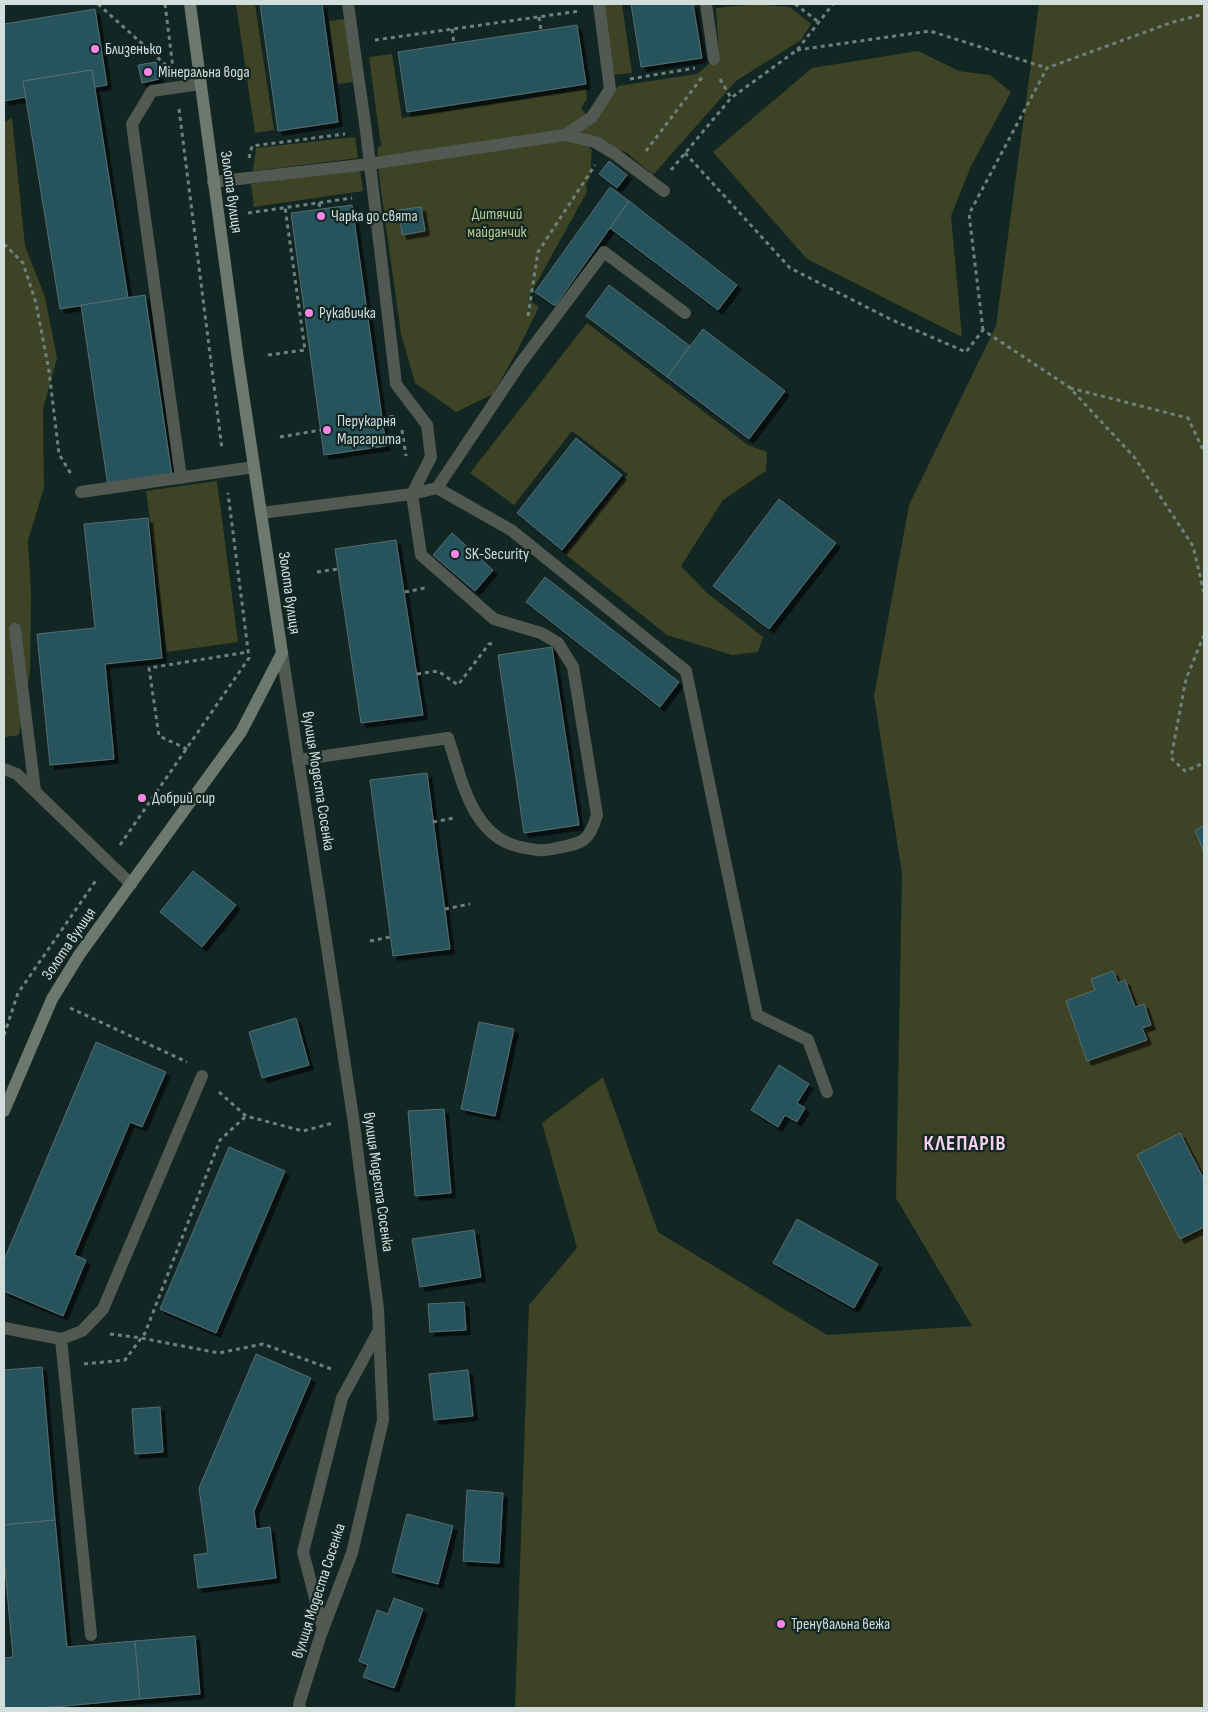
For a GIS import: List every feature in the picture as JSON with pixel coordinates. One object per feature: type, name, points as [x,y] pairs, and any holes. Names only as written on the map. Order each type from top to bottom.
[{"type":"street","name":"Золота вулиця","points":[[4,1111],[52,1000],[79,955],[241,732],[282,653],[213,182],[190,4]]},
{"type":"street","points":[[298,760],[448,738],[473,811],[487,831],[506,844],[541,852],[578,844],[592,833],[597,815],[572,667],[558,643],[541,633],[494,619],[421,555],[412,494],[431,457],[427,425],[396,384],[372,195],[366,131],[348,4]]},
{"type":"street","points":[[706,4],[713,63]]},
{"type":"street","points":[[565,135],[592,117],[610,89],[600,6]]},
{"type":"street","points":[[181,478],[132,124],[152,91],[200,84]]},
{"type":"street","points":[[213,182],[369,164],[565,135],[595,142],[606,148],[661,189]]},
{"type":"street","points":[[261,513],[412,494],[437,488],[520,364],[604,252],[685,313]]},
{"type":"street","points":[[81,492],[254,468]]},
{"type":"street","points":[[437,488],[511,530],[686,671],[757,1015],[808,1040],[827,1092]]},
{"type":"street","points":[[15,629],[34,791]]},
{"type":"street","name":"вулиця Модеста Сосенка","points":[[282,653],[353,1117],[378,1309],[383,1420],[352,1553],[323,1629],[299,1704],[300,1708]]},
{"type":"street","points":[[4,769],[17,774],[131,884]]},
{"type":"street","points":[[4,1328],[61,1338],[82,1331],[103,1309],[202,1076]]},
{"type":"street","points":[[323,1629],[303,1552],[342,1398],[379,1330]]},
{"type":"street","points":[[61,1338],[91,1635]]},
{"type":"path","points":[[98,4],[174,73],[165,4]]},
{"type":"path","points":[[795,4],[820,23]]},
{"type":"path","points":[[661,189],[685,153],[731,98],[797,50],[833,4]]},
{"type":"path","points":[[353,43],[539,17],[600,6]]},
{"type":"path","points":[[797,50],[930,31],[1047,68],[1170,23],[1204,14]]},
{"type":"path","points":[[539,17],[541,30]]},
{"type":"path","points":[[452,29],[454,44]]},
{"type":"path","points":[[628,79],[713,63]]},
{"type":"path","points":[[713,63],[731,98]]},
{"type":"path","points":[[633,168],[713,63]]},
{"type":"path","points":[[685,153],[790,268],[892,320],[966,352],[983,330],[969,214],[1047,68]]},
{"type":"path","points":[[4,1035],[18,993],[249,658],[176,87]]},
{"type":"path","points":[[252,146],[366,131]]},
{"type":"path","points":[[528,317],[538,252],[606,148]]},
{"type":"path","points":[[248,213],[372,195]]},
{"type":"path","points":[[319,203],[320,209]]},
{"type":"path","points":[[268,355],[305,350],[285,207]]},
{"type":"path","points":[[4,244],[22,264],[36,304],[49,371],[59,454],[81,492]]},
{"type":"path","points":[[300,314],[305,313]]},
{"type":"path","points":[[983,330],[1069,387],[1135,458],[1192,546],[1204,593]]},
{"type":"path","points":[[1069,387],[1188,418],[1204,452]]},
{"type":"path","points":[[402,425],[412,494]]},
{"type":"path","points":[[280,437],[321,430]]},
{"type":"path","points":[[318,572],[338,569]]},
{"type":"path","points":[[405,592],[426,588]]},
{"type":"path","points":[[1204,635],[1186,679],[1171,758],[1185,771],[1204,763]]},
{"type":"path","points":[[416,674],[438,671],[458,685],[489,644],[498,642]]},
{"type":"path","points":[[187,749],[159,736],[149,668],[248,652]]},
{"type":"path","points":[[433,822],[459,817]]},
{"type":"path","points":[[445,909],[470,904]]},
{"type":"path","points":[[370,941],[390,937]]},
{"type":"path","points":[[64,1364],[94,1364],[125,1360],[145,1332],[220,1140],[246,1116]]},
{"type":"path","points":[[82,1331],[141,1338],[219,1353],[263,1344],[353,1377]]},
{"type":"green space","points":[[236,4],[255,4],[274,130],[255,133]]},
{"type":"green space","points":[[602,4],[622,4],[632,73],[612,75]]},
{"type":"green space","points":[[756,4],[790,7],[811,24],[801,40],[736,81],[653,175],[627,153],[578,132],[589,126],[618,86],[697,74],[719,55],[716,8]]},
{"type":"green space","points":[[1039,4],[1204,4],[1204,1708],[515,1708],[529,1305],[577,1248],[542,1123],[603,1077],[658,1232],[827,1335],[972,1326],[896,1198],[902,873],[874,696],[909,505],[996,326]]},
{"type":"green space","points":[[345,19],[353,82],[338,84],[329,21]]},
{"type":"green space","points":[[918,51],[959,71],[990,75],[1011,92],[971,166],[951,216],[962,337],[807,259],[713,152],[812,68]]},
{"type":"green space","name":"Дитячий майданчик","points":[[392,54],[402,118],[586,89],[587,99],[581,108],[588,117],[576,134],[592,150],[590,177],[586,184],[587,192],[528,299],[539,307],[493,394],[456,412],[415,383],[401,334],[380,183],[377,149],[382,144],[369,57]]},
{"type":"green space","points":[[12,118],[25,246],[45,297],[57,358],[43,409],[44,488],[28,540],[31,595],[30,672],[19,735],[5,737],[4,122]]},
{"type":"green space","points":[[355,137],[358,158],[253,171],[256,148]]},
{"type":"green space","points":[[360,169],[363,191],[254,207],[251,184]]},
{"type":"green space","points":[[587,323],[748,445],[767,452],[766,471],[723,500],[681,566],[706,592],[763,637],[758,652],[732,655],[667,635],[565,554],[628,474],[572,431],[514,505],[470,473]]},
{"type":"green space","points":[[217,481],[238,642],[167,652],[146,491]]},
{"type":"building","points":[[260,4],[322,4],[338,122],[278,131]]},
{"type":"building","points":[[631,4],[693,4],[702,58],[641,67]]},
{"type":"building","points":[[95,9],[107,85],[95,87],[92,70],[23,81],[26,97],[4,101],[4,24]]},
{"type":"building","points":[[577,25],[586,84],[407,112],[398,52]]},
{"type":"building","name":"Мінеральна вода","points":[[156,62],[159,79],[142,83],[138,65]]},
{"type":"building","points":[[92,70],[128,298],[60,309],[23,81]]},
{"type":"building","points":[[609,161],[627,175],[617,188],[599,174]]},
{"type":"building","points":[[610,187],[629,201],[555,306],[535,292]]},
{"type":"building","points":[[629,201],[737,285],[718,310],[610,228]]},
{"type":"building","points":[[352,205],[386,446],[324,455],[291,213]]},
{"type":"building","points":[[421,207],[425,231],[402,235],[399,210]]},
{"type":"building","points":[[609,285],[690,346],[667,377],[586,316]]},
{"type":"building","points":[[145,295],[172,476],[108,486],[81,305]]},
{"type":"building","points":[[703,329],[785,391],[749,439],[667,377]]},
{"type":"building","points":[[576,438],[622,475],[562,550],[517,513]]},
{"type":"building","points":[[779,499],[836,543],[769,629],[713,586]]},
{"type":"building","points":[[148,518],[162,658],[105,664],[114,759],[50,765],[37,634],[95,628],[84,524]]},
{"type":"building","points":[[452,533],[493,570],[475,591],[433,555]]},
{"type":"building","points":[[396,540],[423,715],[361,723],[335,549]]},
{"type":"building","points":[[545,577],[679,682],[660,707],[526,602]]},
{"type":"building","points":[[552,647],[579,825],[524,833],[498,655]]},
{"type":"building","points":[[427,773],[450,949],[393,956],[370,780]]},
{"type":"building","points":[[1204,826],[1204,852],[1195,830]]},
{"type":"building","points":[[193,871],[236,905],[202,947],[160,912]]},
{"type":"building","points":[[1113,971],[1118,983],[1125,980],[1135,1007],[1144,1004],[1151,1025],[1142,1028],[1147,1040],[1087,1061],[1066,1001],[1095,990],[1091,979]]},
{"type":"building","points":[[296,1018],[309,1065],[262,1078],[249,1032]]},
{"type":"building","points":[[479,1022],[514,1029],[495,1116],[461,1109]]},
{"type":"building","points":[[96,1042],[166,1072],[142,1127],[130,1122],[74,1255],[86,1260],[63,1316],[4,1291],[4,1260]]},
{"type":"building","points":[[779,1065],[809,1084],[797,1103],[805,1108],[797,1122],[785,1115],[778,1127],[751,1110]]},
{"type":"building","points":[[444,1109],[451,1193],[415,1196],[408,1111]]},
{"type":"building","points":[[1180,1133],[1204,1180],[1204,1227],[1180,1239],[1137,1155]]},
{"type":"building","points":[[229,1147],[285,1171],[216,1333],[160,1309]]},
{"type":"building","points":[[797,1219],[878,1264],[854,1308],[773,1263]]},
{"type":"building","points":[[474,1230],[481,1277],[420,1287],[412,1239]]},
{"type":"building","points":[[464,1302],[466,1330],[430,1332],[428,1304]]},
{"type":"building","points":[[256,1354],[311,1378],[254,1511],[256,1529],[270,1527],[276,1578],[198,1588],[194,1555],[208,1553],[199,1488]]},
{"type":"building","points":[[42,1367],[55,1520],[4,1525],[4,1370]]},
{"type":"building","points":[[468,1370],[473,1416],[434,1420],[429,1374]]},
{"type":"building","points":[[160,1407],[163,1452],[135,1454],[132,1409]]},
{"type":"building","points":[[467,1490],[503,1493],[499,1563],[463,1561]]},
{"type":"building","points":[[407,1514],[453,1526],[438,1584],[392,1572]]},
{"type":"building","points":[[55,1520],[67,1647],[135,1641],[140,1699],[43,1708],[4,1708],[4,1658],[13,1657],[4,1557],[4,1525]]},
{"type":"building","points":[[394,1598],[423,1609],[394,1688],[363,1677],[368,1665],[359,1661],[377,1610],[388,1614]]},
{"type":"building","points":[[195,1636],[200,1694],[140,1699],[135,1641]]},
{"type":"place","name":"Близенько","points":[[95,49]]},
{"type":"place","name":"Мінеральна вода","points":[[148,72]]},
{"type":"place","name":"Чарка до свята","points":[[321,216]]},
{"type":"place","name":"Рукавичка","points":[[309,313]]},
{"type":"place","name":"Перукарня Маргарита","points":[[327,430]]},
{"type":"place","name":"SK-Security","points":[[455,554]]},
{"type":"place","name":"Добрий сир","points":[[142,798]]},
{"type":"place","name":"Тренувальна вежа","points":[[781,1624]]},
{"type":"district","name":"КЛЕПАРІВ","points":[[965,1143]]}]
